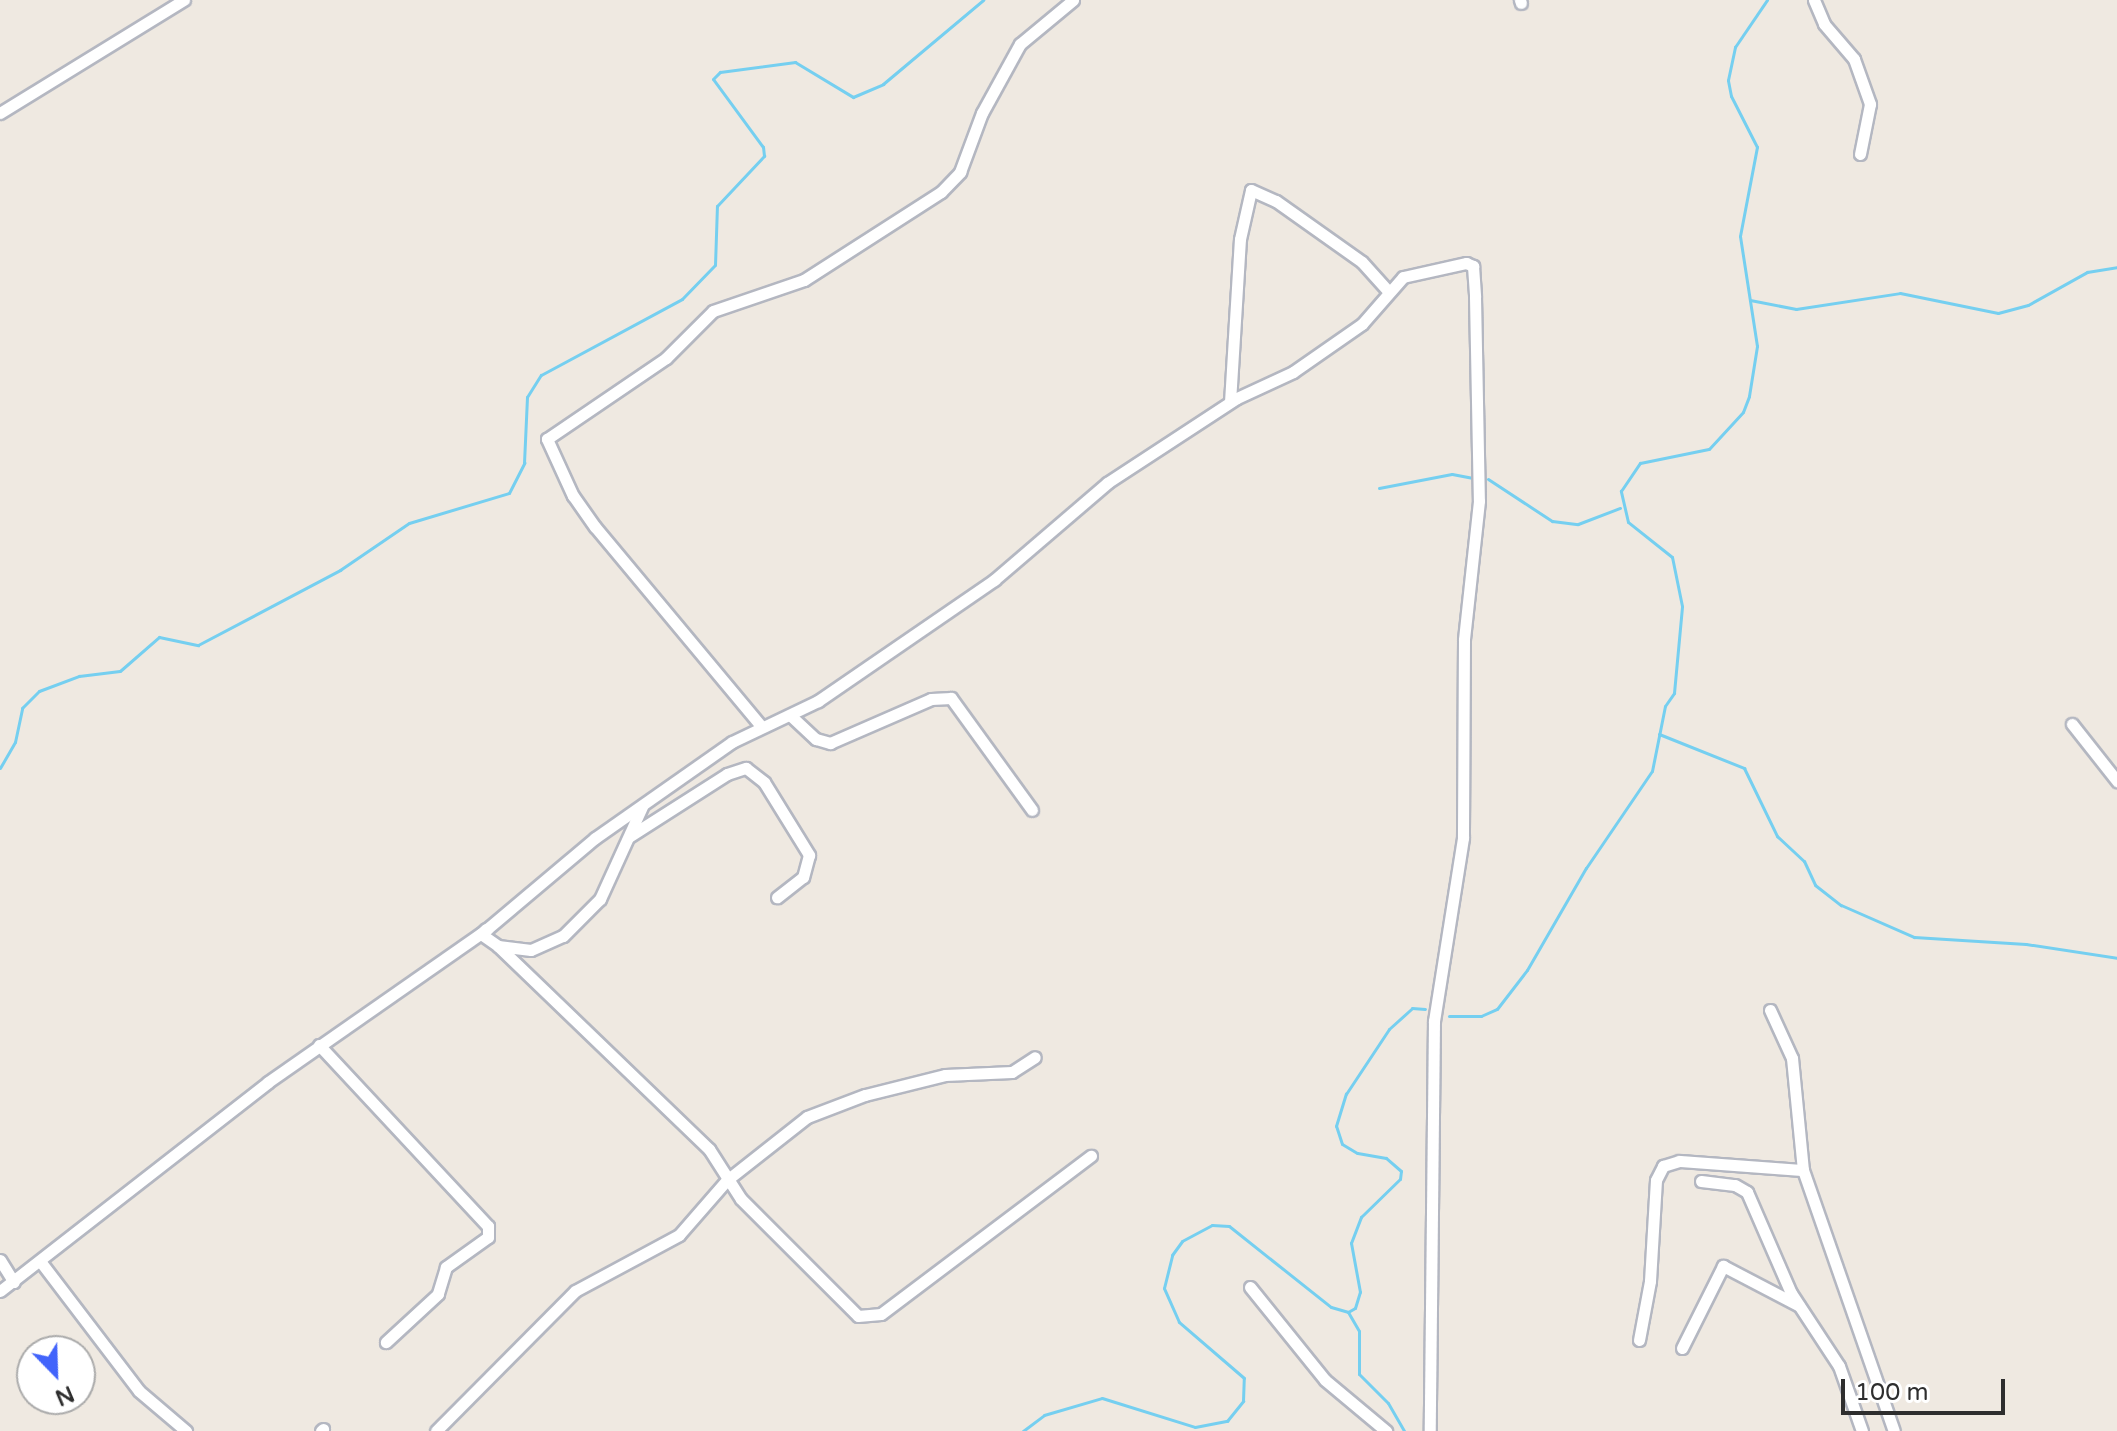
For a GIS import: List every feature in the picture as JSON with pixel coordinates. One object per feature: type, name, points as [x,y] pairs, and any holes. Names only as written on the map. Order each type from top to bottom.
[{"type":"street","points":[[0,113],[184,0]]},
{"type":"street","points":[[761,726],[595,527],[573,496],[547,439],[666,358],[713,311],[804,280],[941,192],[960,172],[982,113],[1020,44],[1073,0]]},
{"type":"street","points":[[1814,0],[1824,24],[1854,59],[1870,104],[1860,154]]},
{"type":"street","points":[[1230,402],[1240,239],[1251,190],[1276,201],[1362,262],[1389,292]]},
{"type":"street","points":[[1091,1156],[881,1314],[866,1318],[837,1299],[727,1180],[709,1149],[498,946],[481,934],[584,847],[761,726],[791,716],[994,580],[1096,491],[1230,402],[1293,372],[1362,324],[1389,292],[1412,272],[1473,266],[1479,501],[1464,640],[1463,838],[1434,1021],[1430,1431]]},
{"type":"street","points":[[791,716],[816,739],[830,743],[931,699],[951,698],[1032,810]]},
{"type":"street","points":[[2072,724],[2117,781]]},
{"type":"street","points":[[630,836],[727,774],[746,768],[764,782],[809,855],[803,877],[777,897]]},
{"type":"street","points":[[498,946],[531,950],[563,936],[600,899],[642,807]]},
{"type":"street","points":[[0,1291],[319,1045],[487,929]]},
{"type":"street","points":[[1770,1010],[1792,1058],[1803,1170],[1894,1431]]},
{"type":"street","points":[[319,1045],[488,1226],[488,1237],[446,1267],[438,1294],[386,1342]]},
{"type":"street","points":[[436,1431],[575,1291],[679,1235],[727,1180],[819,1111],[945,1075],[998,1075],[1035,1057]]},
{"type":"street","points":[[1639,1340],[1650,1281],[1656,1180],[1663,1166],[1679,1161],[1803,1170]]},
{"type":"street","points":[[1701,1181],[1735,1185],[1747,1192],[1798,1305],[1839,1366],[1862,1431]]},
{"type":"street","points":[[0,1260],[14,1282]]},
{"type":"street","points":[[40,1261],[139,1391],[186,1431]]},
{"type":"street","points":[[1682,1348],[1723,1266],[1798,1305]]},
{"type":"street","points":[[1250,1287],[1325,1380],[1386,1431]]},
{"type":"waterway","points":[[0,768],[15,742],[22,708],[39,691],[79,676],[120,671],[159,637],[198,645],[340,570],[409,523],[509,493],[524,463],[527,397],[541,375],[682,299],[715,265],[717,206],[764,156],[763,147],[713,79],[720,72],[795,62],[853,97],[883,84],[983,0]]},
{"type":"waterway","points":[[1449,1016],[1481,1016],[1497,1009],[1527,970],[1586,868],[1652,771],[1665,706],[1674,693],[1682,606],[1672,557],[1628,522],[1621,491],[1640,463],[1709,449],[1743,412],[1749,396],[1757,346],[1740,236],[1757,147],[1731,96],[1728,80],[1735,47],[1767,0]]},
{"type":"waterway","points":[[1750,300],[1796,309],[1900,293],[1998,313],[2028,305],[2087,272],[2117,267]]},
{"type":"waterway","points":[[1379,488],[1452,474],[1472,478]]},
{"type":"waterway","points":[[1488,479],[1552,521],[1578,524],[1620,508]]},
{"type":"waterway","points":[[1659,734],[1744,768],[1777,836],[1804,861],[1815,885],[1841,905],[1914,937],[2026,944],[2117,958]]},
{"type":"waterway","points":[[1023,1431],[1044,1415],[1102,1398],[1195,1427],[1227,1421],[1243,1401],[1244,1378],[1179,1322],[1164,1288],[1172,1255],[1182,1241],[1212,1225],[1229,1226],[1331,1307],[1348,1312],[1355,1308],[1360,1292],[1351,1243],[1361,1217],[1400,1179],[1401,1171],[1386,1158],[1357,1153],[1342,1144],[1336,1126],[1346,1094],[1389,1029],[1412,1008],[1425,1009]]},
{"type":"waterway","points":[[1348,1312],[1359,1331],[1359,1374],[1388,1403],[1404,1431]]}]
